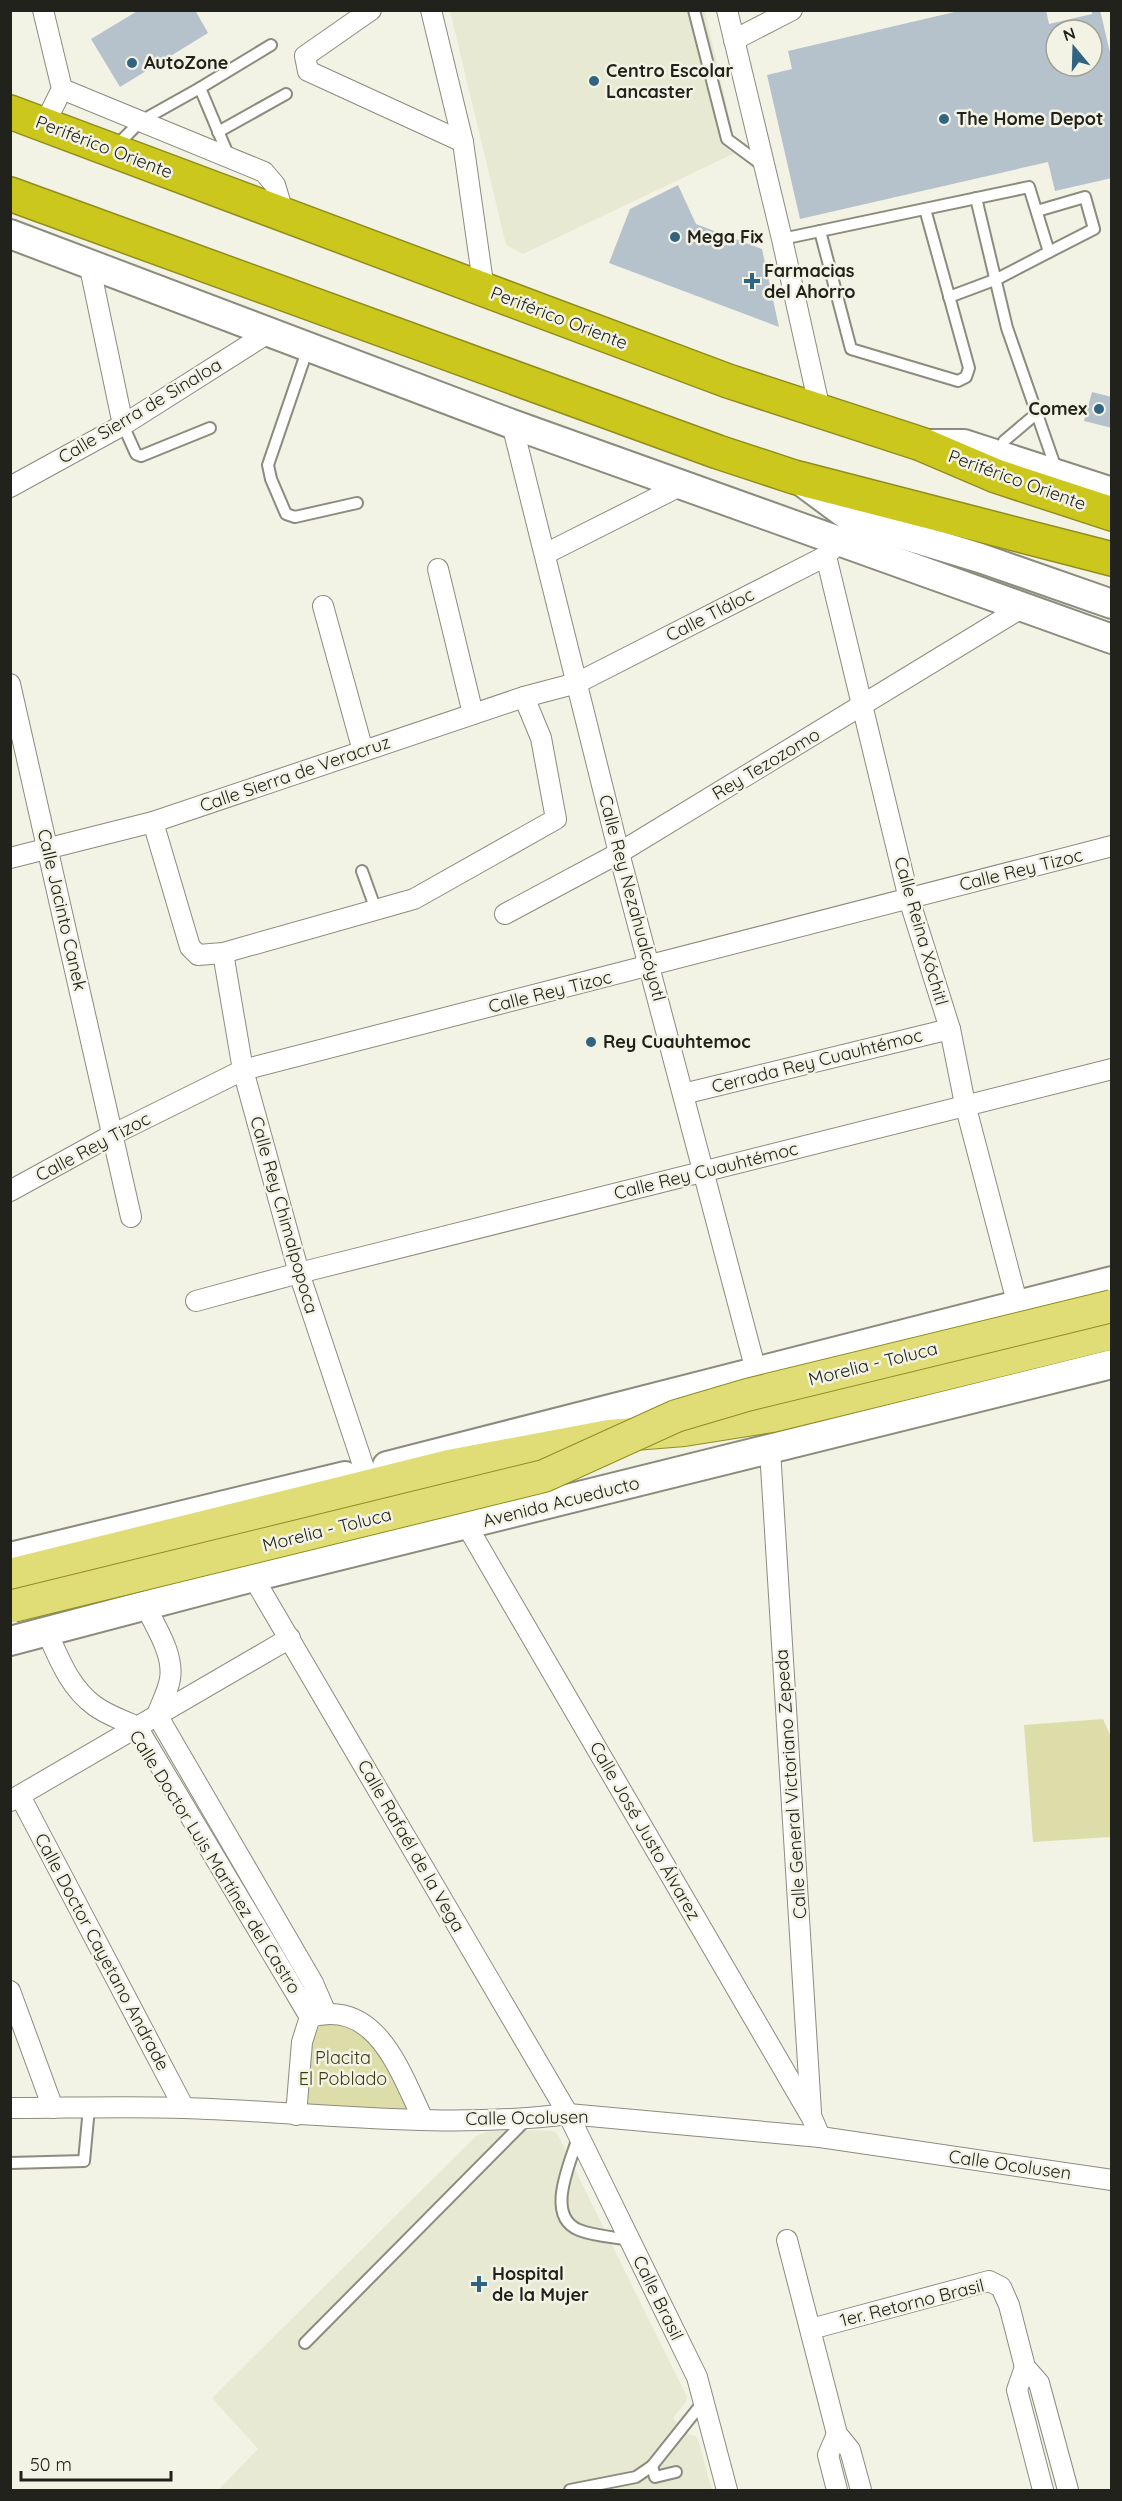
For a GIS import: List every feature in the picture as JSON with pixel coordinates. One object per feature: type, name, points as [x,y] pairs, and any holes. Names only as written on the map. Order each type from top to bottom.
[{"type":"highway","name":"Periférico Oriente","points":[[10,112],[728,381],[921,444],[996,476],[1112,514]]},
{"type":"highway","points":[[10,194],[718,452],[794,477],[1112,559]]},
{"type":"main road","name":"Morelia - Toluca","points":[[11,1603],[544,1476],[676,1416],[747,1395],[1112,1306]]},
{"type":"main road","name":"Morelia - Toluca","points":[[10,1575],[449,1466],[609,1436],[684,1430],[772,1416],[1112,1333]]},
{"type":"street","points":[[43,10],[62,89],[44,125]]},
{"type":"street","points":[[371,10],[305,56],[308,71],[463,142]]},
{"type":"street","points":[[431,10],[463,142],[484,290]]},
{"type":"street","points":[[727,10],[820,410]]},
{"type":"street","points":[[734,40],[792,10]]},
{"type":"street","points":[[62,89],[264,172],[271,178],[284,215]]},
{"type":"street","points":[[10,234],[512,424],[840,539],[910,568],[1112,639]]},
{"type":"street","points":[[89,262],[123,425]]},
{"type":"street","name":"Calle Sierra de Sinaloa","points":[[10,487],[123,425],[268,333]]},
{"type":"street","name":"Calle Rey Nezahualcóyotl","points":[[512,424],[619,853],[756,1371]]},
{"type":"street","points":[[921,444],[1004,441],[1112,481]]},
{"type":"street","points":[[964,444],[1112,492]]},
{"type":"street","points":[[794,477],[840,539],[980,558],[1112,604]]},
{"type":"street","points":[[545,554],[682,485]]},
{"type":"street","name":"Calle Tláloc","points":[[577,683],[840,539]]},
{"type":"street","name":"Calle Reina Xóchitl","points":[[840,539],[863,705],[909,899],[950,1029],[965,1104],[1018,1306]]},
{"type":"street","points":[[438,569],[473,714]]},
{"type":"street","points":[[323,606],[363,751]]},
{"type":"street","name":"Rey Tezozomo","points":[[505,914],[619,853],[1023,607]]},
{"type":"street","name":"Calle Sierra de Veracruz","points":[[10,858],[153,822],[524,697],[577,683]]},
{"type":"street","name":"Calle Jacinto Canek","points":[[10,684],[131,1217]]},
{"type":"street","points":[[153,822],[190,947],[198,955],[223,953],[414,899],[556,819],[541,738],[524,697]]},
{"type":"street","name":"Calle Rey Tizoc","points":[[10,1191],[112,1135],[243,1070],[650,967],[1112,846]]},
{"type":"street","name":"Calle Rey Chimalpopoca","points":[[223,953],[243,1070],[299,1273],[365,1471]]},
{"type":"street","name":"Cerrada Rey Cuauhtémoc","points":[[683,1094],[950,1029]]},
{"type":"street","name":"Calle Rey Cuauhtémoc","points":[[196,1301],[965,1104],[1112,1069]]},
{"type":"street","points":[[10,1557],[365,1471],[1112,1281]]},
{"type":"street","name":"Avenida Acueducto","points":[[27,1637],[253,1577],[467,1526],[1112,1364]]},
{"type":"street","name":"Calle General Victoriano Zepeda","points":[[770,1450],[812,2118]]},
{"type":"street","name":"Calle José Justo Álvarez","points":[[467,1526],[812,2118],[820,2137]]},
{"type":"street","name":"Calle Rafaél de la Vega","points":[[253,1577],[568,2114]]},
{"type":"street","name":"Calle Doctor Luis Martínez del Castro","points":[[11,1603],[27,1637],[66,1673],[95,1706],[136,1727],[318,2015]]},
{"type":"street","name":"Calle Doctor Luis Martínez del Castro","points":[[146,1607],[164,1645],[170,1665],[170,1680],[157,1715],[314,1983],[318,2015]]},
{"type":"street","points":[[15,1798],[290,1638]]},
{"type":"street","name":"Calle Doctor Cayetano Andrade","points":[[15,1798],[184,2108]]},
{"type":"street","points":[[10,1991],[53,2108]]},
{"type":"street","points":[[296,2115],[302,2042],[318,2015],[347,2015],[360,2021],[387,2047],[423,2119]]},
{"type":"street","name":"Calle Ocolusen","points":[[10,2108],[184,2108],[296,2115],[423,2119],[527,2119],[568,2114],[820,2137],[1112,2180]]},
{"type":"street","name":"Calle Brasil","points":[[568,2114],[697,2377],[727,2490]]},
{"type":"street","points":[[787,2240],[837,2434],[850,2450],[861,2490]]},
{"type":"street","name":"1er. Retorno Brasil","points":[[811,2329],[989,2281],[1000,2287],[1009,2305],[1025,2367],[1040,2383],[1068,2490]]},
{"type":"street","name":"1er. Retorno Brasil","points":[[1025,2367],[1017,2391],[1042,2490]]},
{"type":"street","points":[[837,2434],[828,2455],[837,2490]]},
{"type":"lane","points":[[694,10],[727,139],[765,167]]},
{"type":"lane","points":[[112,150],[141,121],[271,45]]},
{"type":"lane","points":[[200,88],[229,157]]},
{"type":"lane","points":[[218,132],[286,94]]},
{"type":"lane","points":[[782,239],[1029,187],[1049,252]]},
{"type":"lane","points":[[949,297],[997,279],[1094,229],[1085,197],[1037,211]]},
{"type":"lane","points":[[976,198],[1007,328],[1053,460]]},
{"type":"lane","points":[[820,231],[851,349],[958,381],[966,377],[969,368],[925,209]]},
{"type":"lane","points":[[309,348],[268,465],[271,479],[286,514],[296,517],[357,503]]},
{"type":"lane","points":[[1004,441],[1036,414]]},
{"type":"lane","points":[[123,425],[136,454],[141,456],[210,428]]},
{"type":"lane","points":[[362,871],[376,910]]},
{"type":"lane","points":[[10,2163],[84,2161],[89,2108]]},
{"type":"lane","points":[[305,2343],[527,2119]]},
{"type":"lane","points":[[578,2135],[560,2200],[562,2213],[568,2223],[579,2230],[630,2241]]},
{"type":"lane","points":[[570,2490],[636,2477],[652,2466],[703,2402]]},
{"type":"lane","points":[[652,2466],[655,2477],[676,2472]]},
{"type":"shaded area","name":"Centro Escolar Lancaster","points":[[450,11],[705,11],[737,152],[523,254],[506,245]]},
{"type":"shaded area","name":"Hospital de la Mujer","points":[[492,2129],[554,2131],[558,2135],[687,2397],[686,2402],[673,2418],[688,2434],[698,2439],[712,2490],[218,2490],[258,2449],[212,2398],[476,2136]]},
{"type":"green space","points":[[1103,1719],[1111,1737],[1111,1837],[1033,1842],[1024,1725]]},
{"type":"green space","name":"Placita El Poblado","points":[[326,2023],[351,2024],[376,2046],[410,2105],[405,2112],[301,2109],[314,2030]]},
{"type":"building","name":"AutoZone","points":[[139,10],[195,10],[208,33],[120,87],[91,39]]},
{"type":"building","name":"The Home Depot","points":[[963,10],[1046,10],[1048,18],[1044,18],[1044,78],[1104,78],[1104,27],[1112,61],[1112,178],[1055,191],[1048,162],[800,219],[767,75],[792,69],[788,51]]},
{"type":"building","name":"The Home Depot","points":[[1092,10],[1100,10],[1102,18],[1075,18],[1092,14]]},
{"type":"building","name":"Mega Fix","points":[[678,185],[696,224],[762,249],[779,327],[609,263],[630,209]]},
{"type":"building","name":"Comex","points":[[1092,392],[1112,397],[1112,428],[1084,421]]},
{"type":"place","name":"AutoZone","points":[[132,63]]},
{"type":"place","name":"Centro Escolar Lancaster","points":[[594,81]]},
{"type":"place","name":"The Home Depot","points":[[944,119]]},
{"type":"place","name":"Mega Fix","points":[[675,237]]},
{"type":"place","name":"Farmacias del Ahorro","points":[[752,281]]},
{"type":"place","name":"Comex","points":[[1099,409]]},
{"type":"place","name":"Rey Cuauhtemoc","points":[[591,1042]]},
{"type":"place","name":"Hospital de la Mujer","points":[[479,2284]]}]
